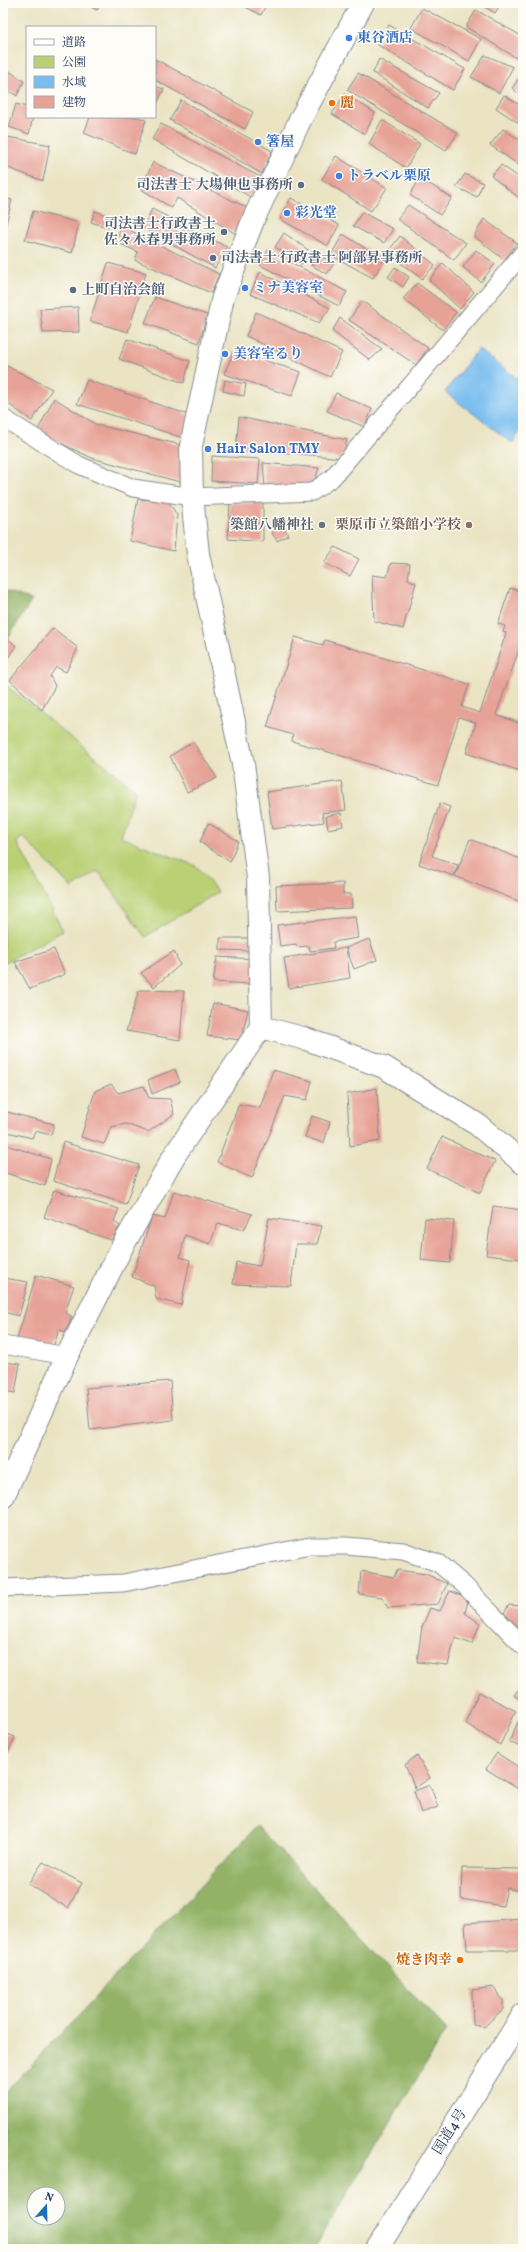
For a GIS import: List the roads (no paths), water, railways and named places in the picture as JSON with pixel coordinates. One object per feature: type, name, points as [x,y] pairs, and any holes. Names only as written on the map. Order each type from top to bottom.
[{"type":"main road","points":[[3,1497],[68,1356],[122,1247],[174,1156],[261,1027],[258,878],[242,764],[198,554],[192,497],[191,446],[222,297],[254,218],[301,118],[362,3]]},
{"type":"main road","points":[[261,1027],[306,1039],[384,1067],[478,1125],[523,1163]]},
{"type":"main road","name":"国道4号","points":[[378,2249],[523,2015]]},
{"type":"street","points":[[3,418],[79,465],[133,488],[192,497],[312,492],[332,478],[523,252]]},
{"type":"street","points":[[3,1345],[68,1356]]},
{"type":"street","points":[[3,1588],[123,1583],[310,1546],[346,1546],[403,1551],[438,1563],[464,1585],[523,1646]]},
{"type":"water","points":[[478,349],[523,383],[523,428],[512,443],[445,392]]},
{"type":"place","name":"東谷酒店","points":[[349,38]]},
{"type":"place","name":"麗","points":[[332,103]]},
{"type":"place","name":"箸屋","points":[[258,142]]},
{"type":"place","name":"トラベル栗原","points":[[339,176]]},
{"type":"place","name":"司法書士 大場伸也事務所","points":[[301,185]]},
{"type":"place","name":"彩光堂","points":[[287,213]]},
{"type":"place","name":"司法書士行政書士 佐々木春男事務所","points":[[224,232]]},
{"type":"place","name":"司法書士 行政書士 阿部昇事務所","points":[[213,258]]},
{"type":"place","name":"ミナ美容室","points":[[245,288]]},
{"type":"place","name":"上町自治会館","points":[[73,290]]},
{"type":"place","name":"美容室るり","points":[[225,354]]},
{"type":"place","name":"Hair Salon TMY","points":[[208,449]]},
{"type":"place","name":"築館八幡神社","points":[[322,525]]},
{"type":"place","name":"栗原市立築館小学校","points":[[469,525]]},
{"type":"place","name":"焼き肉幸","points":[[460,1960]]}]
